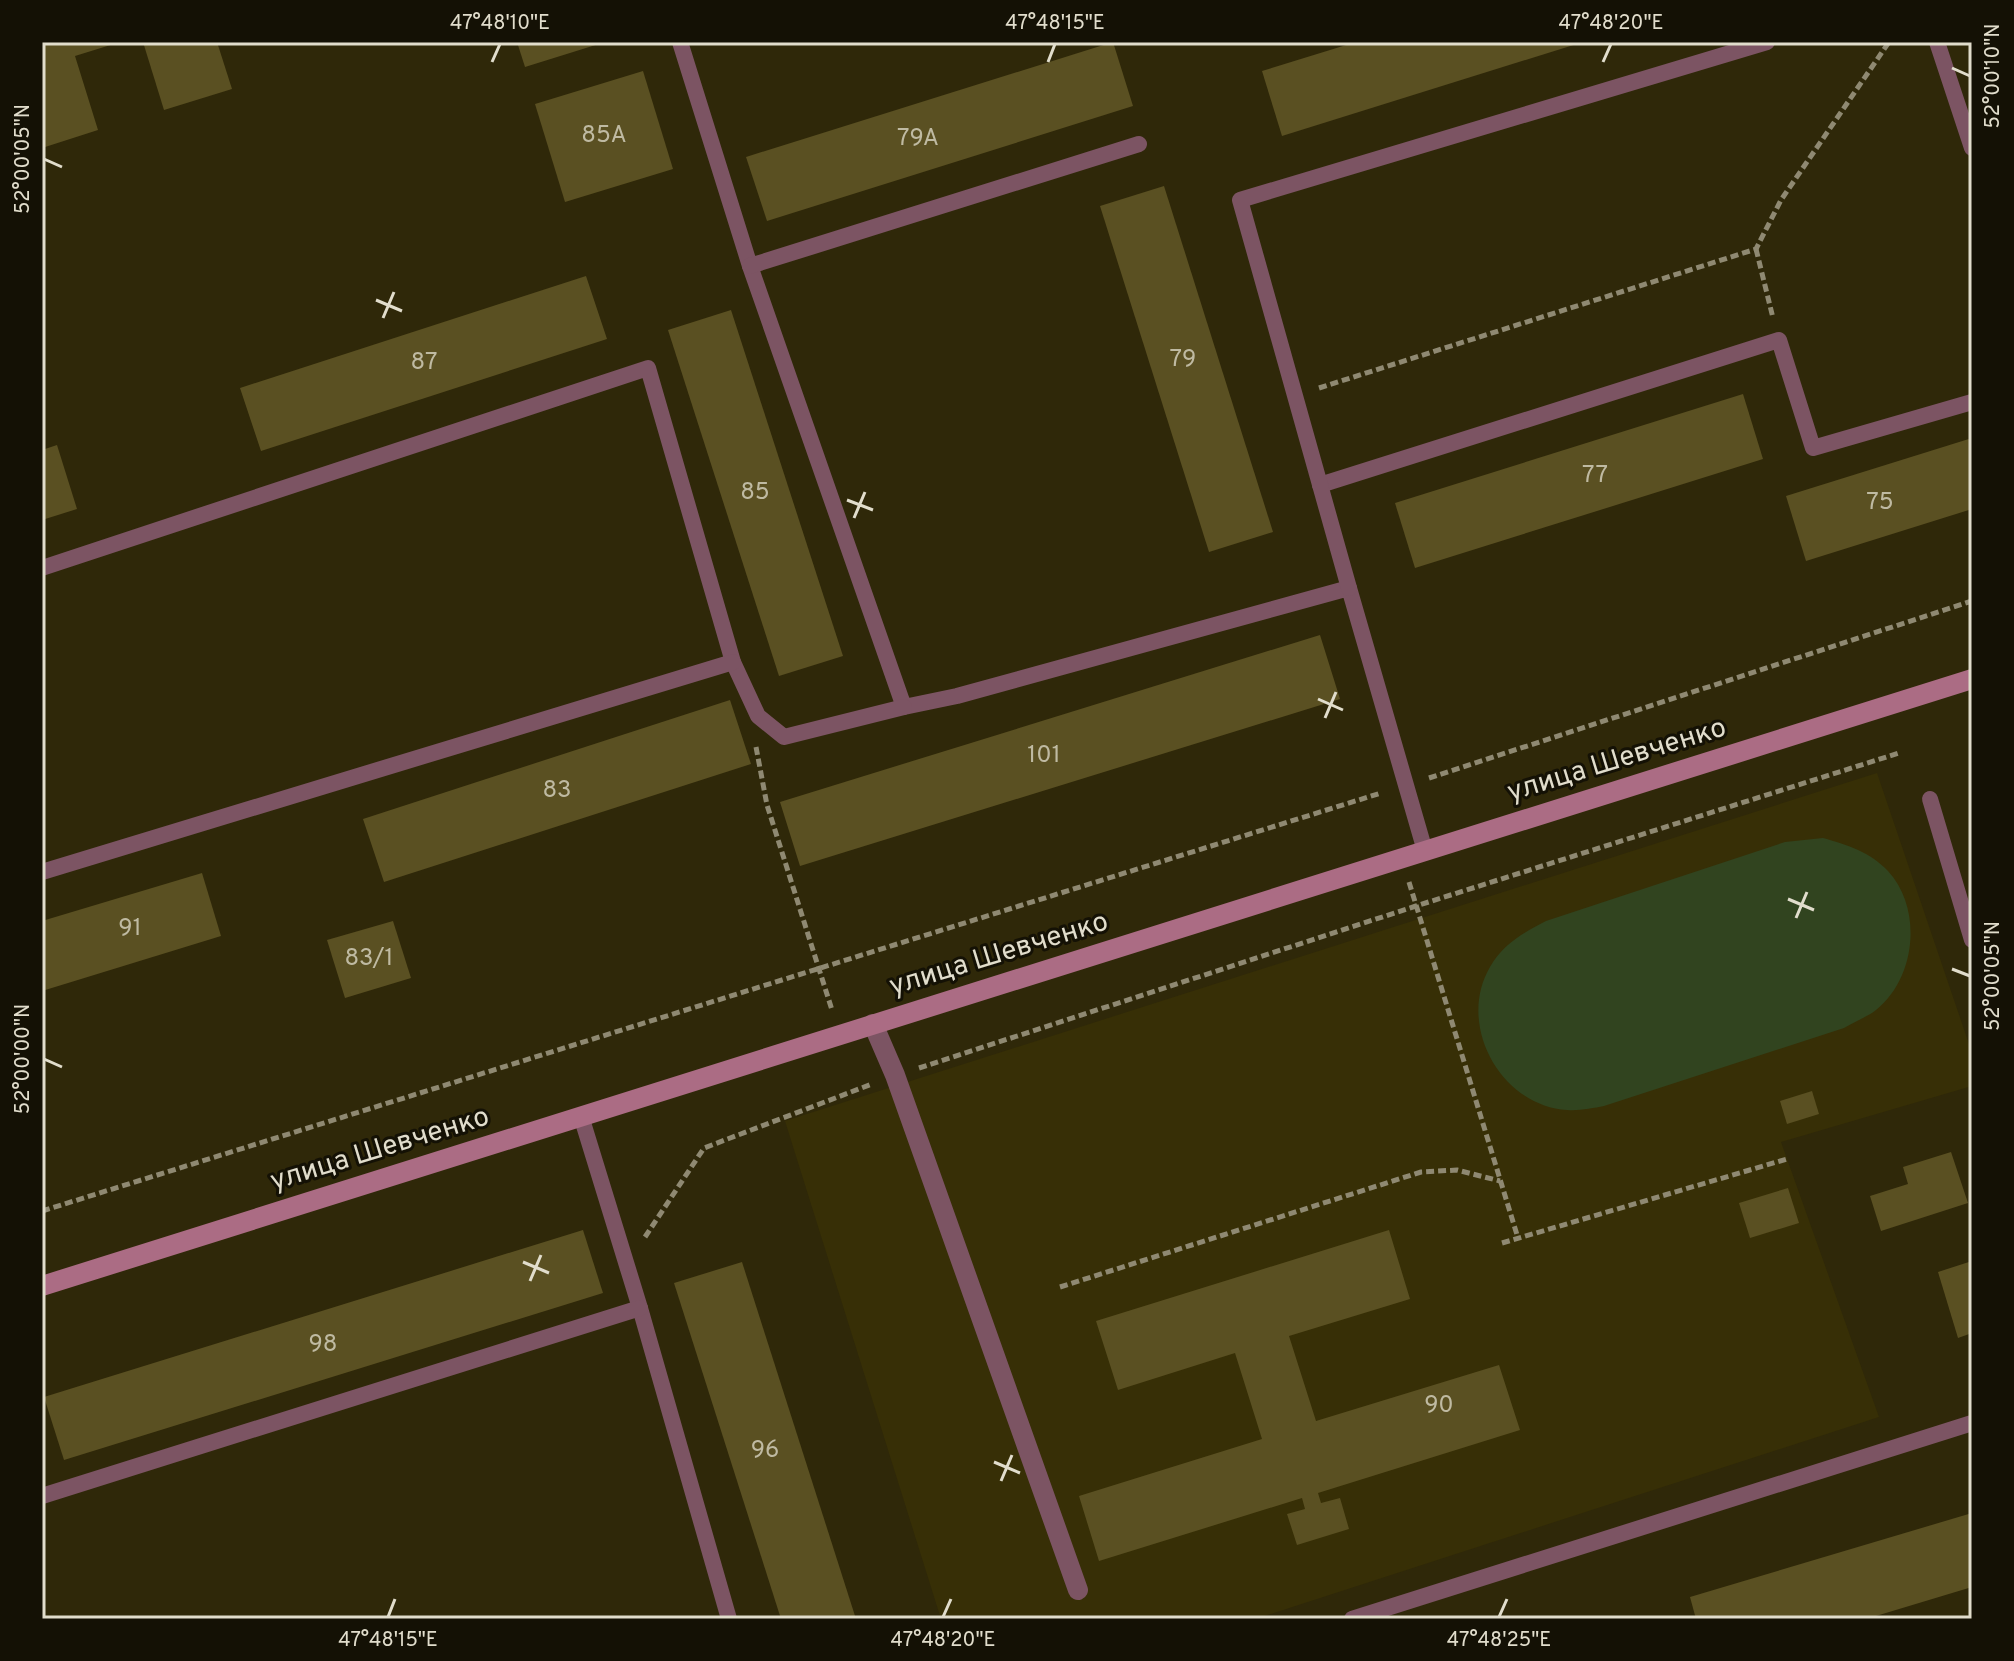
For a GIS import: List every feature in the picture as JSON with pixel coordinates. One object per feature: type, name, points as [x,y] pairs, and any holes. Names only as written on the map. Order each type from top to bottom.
[{"type":"street","name":"улица Шевченко","points":[[42,1286],[1972,679]]},
{"type":"street","points":[[873,1024],[895,1075],[1078,1590]]},
{"type":"lane","points":[[680,42],[750,266],[904,707]]},
{"type":"lane","points":[[1425,851],[1240,200],[1767,42]]},
{"type":"lane","points":[[1937,42],[1972,148]]},
{"type":"lane","points":[[750,266],[1139,144]]},
{"type":"lane","points":[[1320,485],[1779,340],[1813,448],[1972,402]]},
{"type":"lane","points":[[42,568],[648,368],[733,662],[758,716],[784,737],[957,696],[1349,588]]},
{"type":"lane","points":[[42,872],[733,662]]},
{"type":"lane","points":[[1930,799],[1972,940]]},
{"type":"lane","points":[[581,1116],[640,1308],[729,1619]]},
{"type":"lane","points":[[42,1496],[640,1308]]},
{"type":"lane","points":[[1352,1619],[1972,1423]]},
{"type":"path","points":[[1779,340],[1756,249],[1781,200],[1889,42]]},
{"type":"path","points":[[1295,395],[1756,249]]},
{"type":"path","points":[[42,1211],[1406,785],[1972,601]]},
{"type":"path","points":[[758,716],[756,749],[767,805],[840,1034]]},
{"type":"path","points":[[626,1264],[704,1148],[895,1075],[1899,753]]},
{"type":"path","points":[[1406,874],[1518,1238]]},
{"type":"path","points":[[1502,1243],[1787,1159]]},
{"type":"path","points":[[1060,1287],[1421,1172],[1457,1170],[1500,1181]]},
{"type":"shaded area","points":[[1877,773],[1972,1053],[1972,1086],[1781,1142],[1879,1417],[1255,1619],[941,1619],[785,1121]]},
{"type":"green space","points":[[1823,838],[1858,850],[1881,864],[1899,887],[1907,904],[1910,943],[1907,962],[1889,996],[1869,1015],[1844,1028],[1586,1109],[1567,1110],[1543,1105],[1522,1094],[1491,1059],[1482,1037],[1478,1013],[1481,990],[1490,967],[1501,952],[1529,930],[1546,921],[1785,842]]},
{"type":"building","points":[[42,42],[117,43],[75,56],[98,130],[42,148]]},
{"type":"building","points":[[143,42],[217,42],[232,89],[164,110]]},
{"type":"building","points":[[517,42],[602,42],[602,43],[525,67]]},
{"type":"building","points":[[1113,42],[1133,106],[767,221],[746,157]]},
{"type":"building","points":[[1356,42],[1580,43],[1282,136],[1262,71]]},
{"type":"building","points":[[643,71],[673,169],[565,202],[535,104]]},
{"type":"building","points":[[1164,186],[1273,532],[1209,552],[1100,206]]},
{"type":"building","points":[[586,276],[607,339],[261,451],[240,388]]},
{"type":"building","points":[[731,310],[843,656],[779,676],[668,330]]},
{"type":"building","points":[[1743,394],[1763,459],[1415,568],[1395,503]]},
{"type":"building","points":[[1972,438],[1972,509],[1806,561],[1786,496]]},
{"type":"building","points":[[57,445],[77,509],[42,520],[42,450]]},
{"type":"building","points":[[1320,635],[1340,699],[800,866],[780,802]]},
{"type":"building","points":[[730,700],[751,764],[384,882],[363,819]]},
{"type":"building","points":[[202,873],[221,936],[42,991],[42,921]]},
{"type":"building","points":[[393,921],[411,978],[345,998],[327,940]]},
{"type":"building","points":[[1812,1091],[1819,1114],[1787,1124],[1780,1101]]},
{"type":"building","points":[[1951,1152],[1968,1203],[1881,1231],[1870,1196],[1908,1184],[1903,1167]]},
{"type":"building","points":[[1788,1188],[1799,1223],[1750,1238],[1739,1203]]},
{"type":"building","points":[[583,1230],[603,1293],[64,1460],[44,1397]]},
{"type":"building","points":[[1389,1230],[1410,1299],[1289,1336],[1316,1421],[1499,1365],[1520,1430],[1318,1493],[1321,1503],[1340,1498],[1349,1529],[1297,1545],[1287,1514],[1305,1509],[1302,1498],[1099,1561],[1079,1496],[1262,1439],[1235,1353],[1118,1390],[1096,1321]]},
{"type":"building","points":[[1972,1261],[1972,1333],[1958,1338],[1938,1272]]},
{"type":"building","points":[[742,1262],[856,1619],[781,1619],[674,1283]]},
{"type":"building","points":[[1972,1513],[1972,1587],[1866,1619],[1696,1619],[1690,1597]]}]
